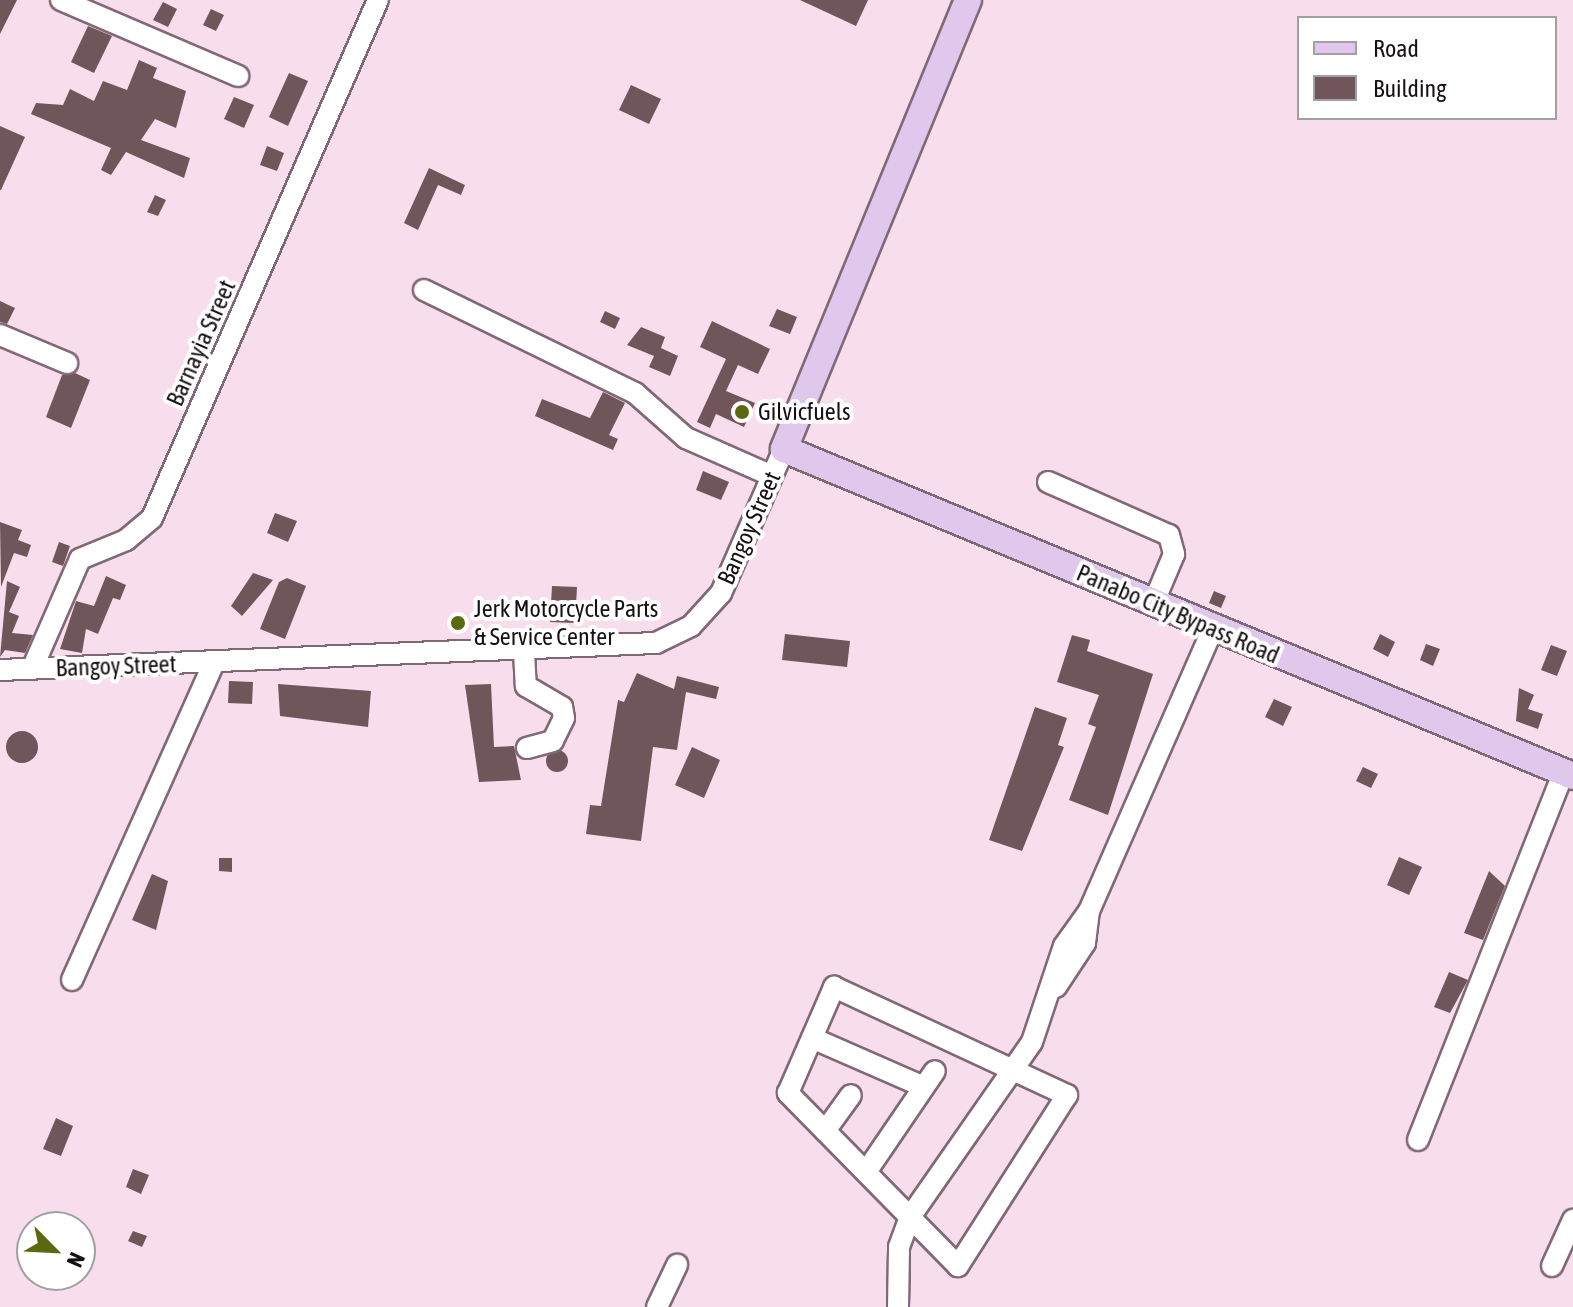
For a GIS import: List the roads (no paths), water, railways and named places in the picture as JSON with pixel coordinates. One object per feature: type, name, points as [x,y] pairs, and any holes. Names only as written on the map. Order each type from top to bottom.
[{"type":"main road","name":"Bangoy Street","points":[[784,449],[968,0]]},
{"type":"main road","name":"Panabo City Bypass Road","points":[[784,449],[1568,774]]},
{"type":"street","points":[[61,0],[238,76]]},
{"type":"street","name":"Barnayia Street","points":[[32,669],[80,559],[126,540],[152,518],[378,0]]},
{"type":"street","points":[[424,290],[635,393],[686,438],[772,476]]},
{"type":"street","points":[[0,335],[67,363]]},
{"type":"street","name":"Bangoy Street","points":[[0,670],[634,647],[691,626],[734,569],[784,449]]},
{"type":"street","points":[[1048,482],[1169,535],[1174,554],[1153,604]]},
{"type":"street","points":[[898,1307],[899,1247],[910,1217],[1014,1068],[1056,987],[1064,946],[1089,911],[1213,629]]},
{"type":"street","points":[[524,652],[526,686],[562,707],[564,718],[553,741],[527,748]]},
{"type":"street","points":[[72,980],[214,663]]},
{"type":"street","points":[[1418,1140],[1568,774]]},
{"type":"street","points":[[834,987],[1014,1068],[1068,1101],[958,1266],[788,1093],[812,1038],[834,987]]},
{"type":"street","points":[[812,1038],[929,1079],[866,1172]]},
{"type":"street","points":[[825,1131],[851,1095]]},
{"type":"street","points":[[1552,1266],[1573,1220]]},
{"type":"street","points":[[657,1307],[677,1265]]},
{"type":"place","name":"Gilvicfuels","points":[[742,412]]},
{"type":"place","name":"Jerk Motorcycle Parts & Service Center","points":[[458,623]]}]
